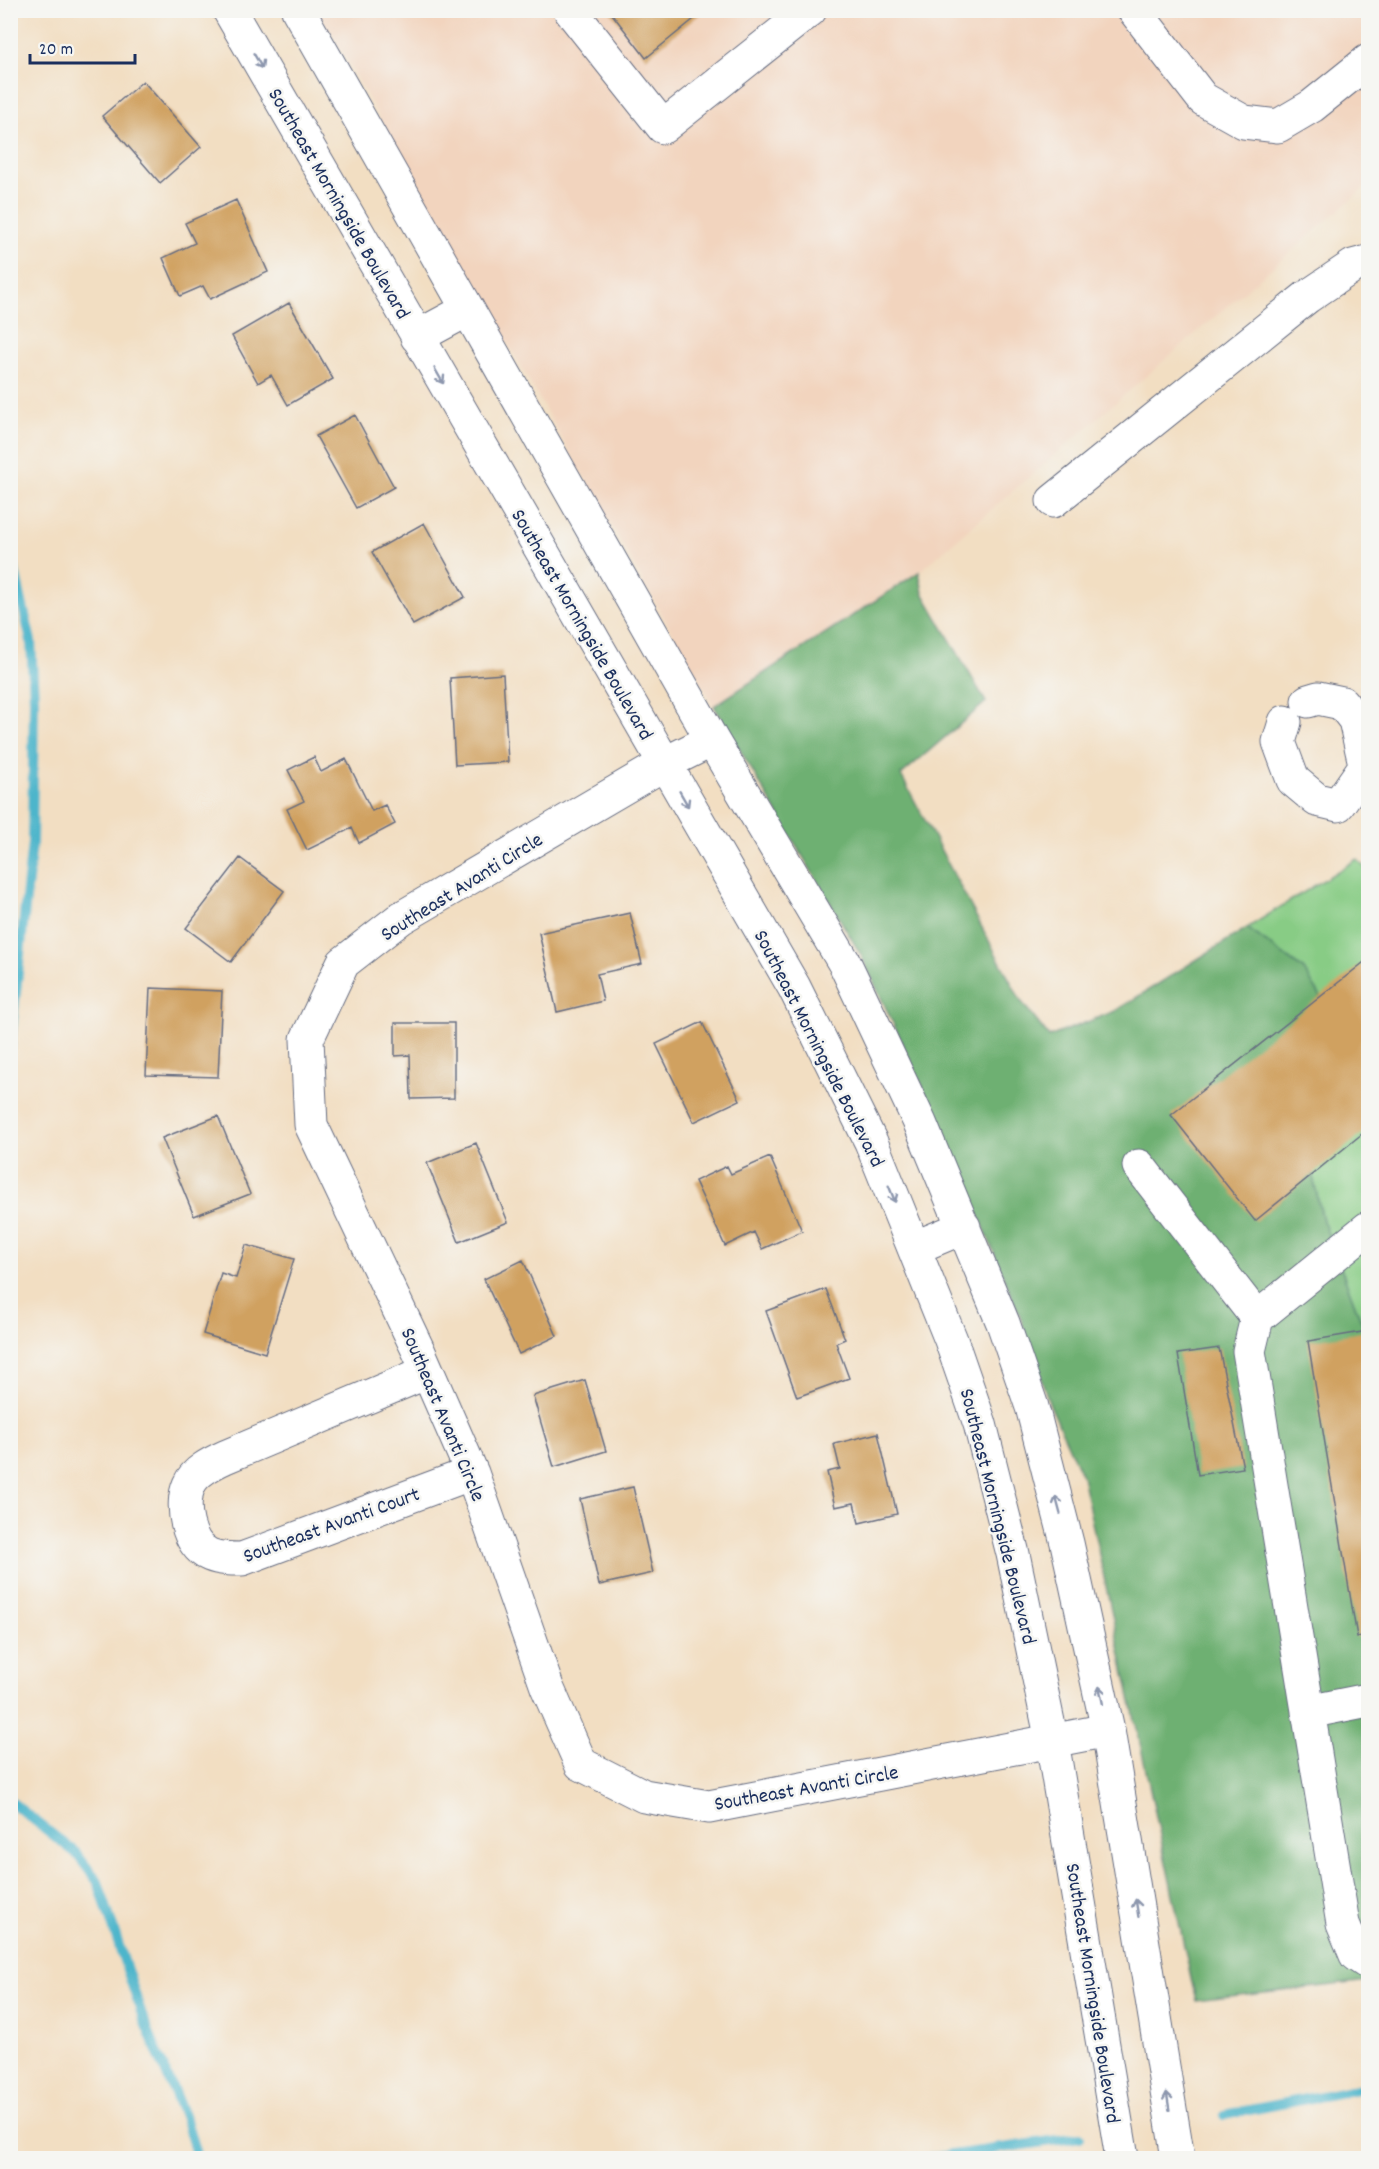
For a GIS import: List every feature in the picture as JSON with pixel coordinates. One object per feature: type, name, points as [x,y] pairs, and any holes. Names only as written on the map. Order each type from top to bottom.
[{"type":"street","name":"Southeast Morningside Boulevard","points":[[229,10],[794,987],[871,1142],[951,1340],[980,1424],[1013,1554],[1052,1741],[1122,2158]]},
{"type":"street","points":[[298,10],[712,740],[845,964],[920,1123],[964,1227],[1003,1323],[1032,1407],[1067,1543],[1108,1730],[1178,2158]]},
{"type":"street","points":[[570,10],[663,127],[810,10]]},
{"type":"street","points":[[1134,10],[1203,99],[1244,122],[1278,126],[1312,106],[1368,61]]},
{"type":"street","points":[[1053,501],[1306,297],[1353,266],[1368,262]]},
{"type":"street","points":[[417,337],[467,310]]},
{"type":"street","points":[[1318,698],[1342,703],[1354,720],[1367,765],[1338,805],[1317,800],[1293,780],[1279,742],[1297,712],[1318,698]]},
{"type":"street","name":"Southeast Avanti Circle","points":[[712,740],[664,764],[401,918],[343,963],[307,1039],[311,1125],[472,1473],[547,1687],[581,1764],[644,1796],[709,1807],[1108,1730]]},
{"type":"street","points":[[1138,1166],[1257,1318]]},
{"type":"street","points":[[914,1248],[964,1227]]},
{"type":"street","points":[[1368,1228],[1257,1318],[1249,1351],[1343,1924],[1356,1954],[1368,1963]]},
{"type":"street","name":"Southeast Avanti Court","points":[[427,1372],[204,1468],[189,1483],[185,1501],[189,1528],[196,1544],[207,1554],[224,1559],[242,1560],[472,1473]]},
{"type":"street","points":[[1308,1712],[1368,1700]]},
{"type":"shaded area","points":[[319,11],[1368,11],[1368,185],[919,572],[714,706]]},
{"type":"green space","points":[[919,572],[923,593],[986,702],[901,775],[1021,1001],[1049,1037],[1115,1011],[1247,928],[1304,970],[1323,1000],[1307,1151],[1323,1221],[1368,1339],[1368,1981],[1196,2001],[1082,1476],[1050,1405],[1020,1316],[973,1201],[936,1115],[861,955],[714,706]]},
{"type":"green space","points":[[1357,859],[1368,871],[1368,1339],[1323,1221],[1307,1151],[1304,970],[1247,928]]},
{"type":"building","points":[[609,10],[705,10],[646,58]]},
{"type":"building","points":[[143,81],[201,147],[160,183],[102,116]]},
{"type":"building","points":[[236,200],[268,272],[210,299],[203,286],[180,296],[163,258],[195,243],[185,223]]},
{"type":"building","points":[[289,303],[333,379],[288,405],[271,375],[258,383],[232,336]]},
{"type":"building","points":[[355,415],[394,487],[356,508],[316,436]]},
{"type":"building","points":[[424,523],[465,597],[413,625],[372,552]]},
{"type":"building","points":[[503,674],[508,762],[455,765],[450,678]]},
{"type":"building","points":[[314,757],[321,772],[346,759],[372,811],[385,805],[395,824],[359,843],[352,828],[307,850],[287,809],[304,801],[288,770]]},
{"type":"building","points":[[240,858],[284,891],[231,962],[186,928]]},
{"type":"building","points":[[630,913],[642,964],[597,974],[603,1001],[557,1012],[539,933]]},
{"type":"building","points":[[1368,959],[1368,1129],[1255,1221],[1171,1115]]},
{"type":"building","points":[[150,988],[222,991],[218,1077],[146,1075]]},
{"type":"building","points":[[702,1022],[740,1100],[694,1122],[656,1044]]},
{"type":"building","points":[[395,1023],[454,1023],[454,1098],[411,1099],[410,1055],[395,1056]]},
{"type":"building","points":[[218,1116],[250,1194],[194,1216],[162,1138]]},
{"type":"building","points":[[476,1143],[508,1222],[459,1242],[427,1163]]},
{"type":"building","points":[[770,1157],[802,1231],[762,1249],[754,1232],[725,1246],[695,1181],[727,1166],[731,1174]]},
{"type":"building","points":[[246,1245],[294,1259],[265,1353],[203,1334],[221,1273],[236,1278]]},
{"type":"building","points":[[523,1260],[557,1336],[519,1354],[484,1279]]},
{"type":"building","points":[[826,1289],[845,1339],[836,1343],[849,1378],[797,1397],[766,1311]]},
{"type":"building","points":[[1368,1331],[1368,1635],[1357,1637],[1308,1341]]},
{"type":"building","points":[[1219,1348],[1243,1468],[1198,1475],[1178,1354]]},
{"type":"building","points":[[585,1380],[606,1451],[554,1467],[533,1396]]},
{"type":"building","points":[[878,1433],[897,1514],[859,1523],[854,1503],[835,1507],[827,1472],[840,1469],[834,1444]]},
{"type":"building","points":[[633,1487],[653,1573],[599,1585],[580,1499]]},
{"type":"waterway","points":[[10,550],[31,641],[34,700],[32,843],[10,1047]]},
{"type":"waterway","points":[[10,1801],[76,1853],[98,1882],[143,2018],[187,2123],[197,2158]]},
{"type":"waterway","points":[[1224,2115],[1368,2087]]},
{"type":"waterway","points":[[931,2158],[1080,2137]]}]
